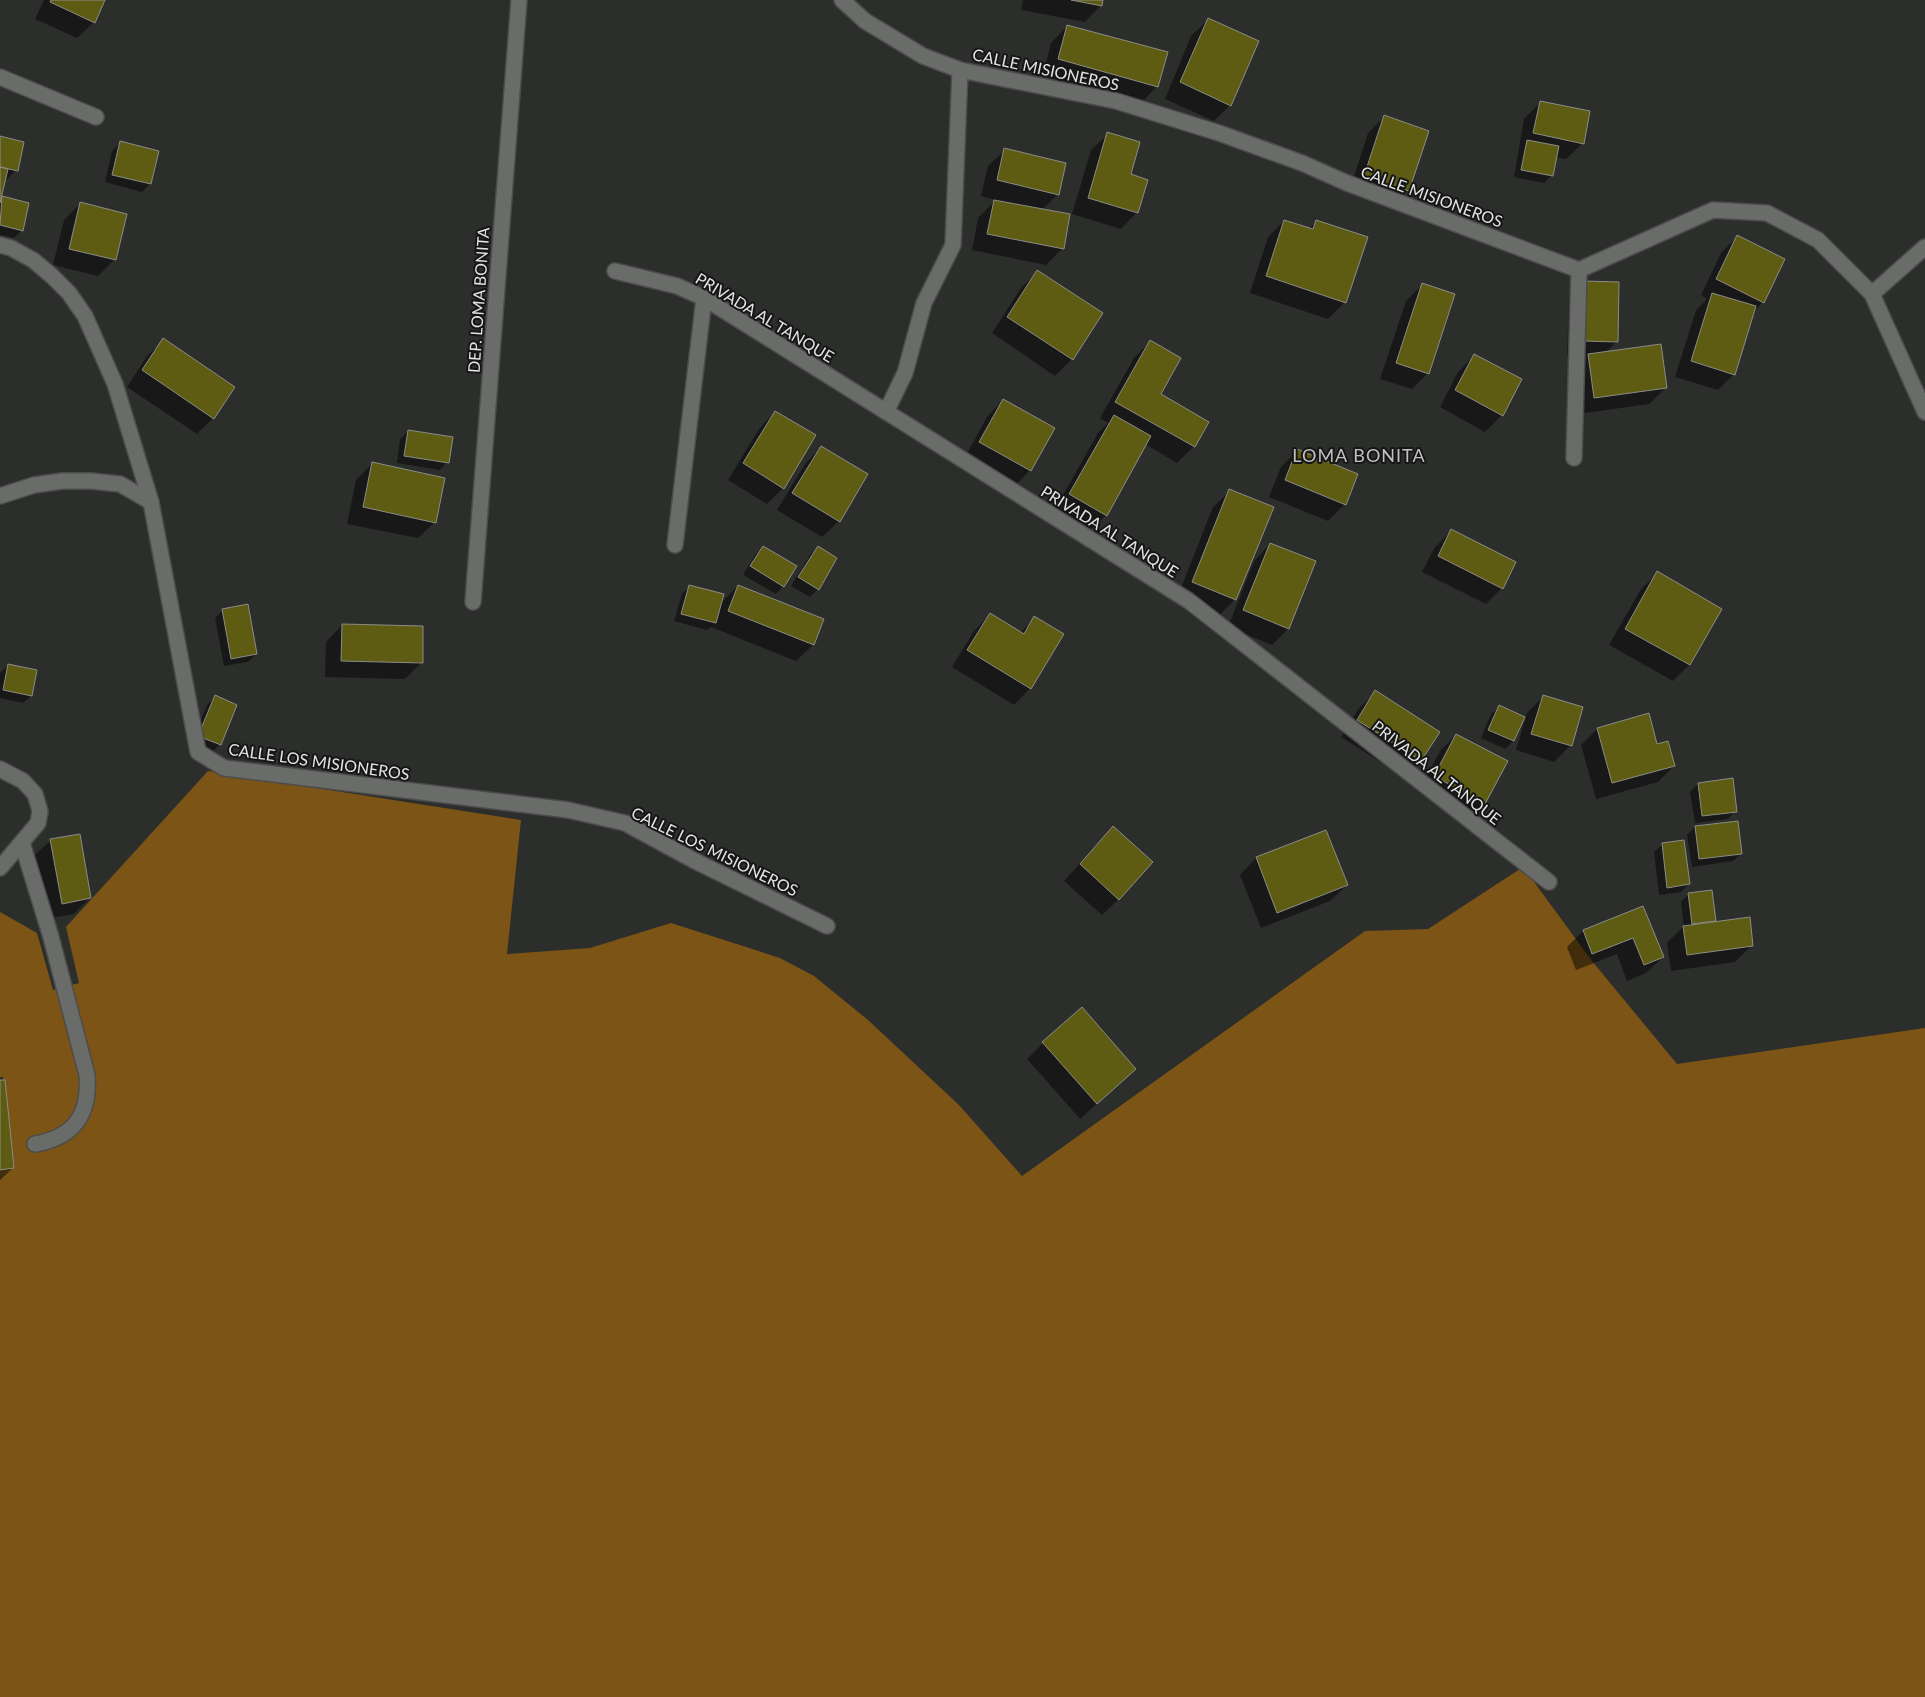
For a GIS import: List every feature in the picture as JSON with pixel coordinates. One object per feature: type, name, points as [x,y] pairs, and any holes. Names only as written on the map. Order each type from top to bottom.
[{"type":"street","name":"DEP. LOMA BONITA","points":[[473,602],[519,0]]},
{"type":"street","name":"CALLE MISIONEROS","points":[[842,0],[865,21],[923,56],[960,70],[1116,101],[1219,133],[1579,270]]},
{"type":"street","points":[[886,412],[905,373],[924,303],[953,245],[960,70]]},
{"type":"street","points":[[0,77],[96,117]]},
{"type":"street","points":[[1574,458],[1579,270],[1713,210],[1767,213],[1818,240],[1872,294],[1925,412]]},
{"type":"street","name":"CALLE LOS MISIONEROS","points":[[0,245],[11,248],[33,260],[69,293],[85,316],[115,384],[151,502],[198,752],[224,768],[568,810],[625,823],[695,861],[827,926]]},
{"type":"street","points":[[1872,294],[1925,247]]},
{"type":"street","name":"PRIVADA AL TANQUE","points":[[615,272],[677,286],[704,298],[1189,601],[1549,882]]},
{"type":"street","points":[[675,545],[704,298]]},
{"type":"street","points":[[0,496],[34,485],[62,481],[91,481],[120,484],[151,502]]},
{"type":"street","points":[[0,769],[23,781],[35,794],[40,811],[38,823],[0,868]]},
{"type":"street","points":[[22,843],[53,946],[87,1075],[89,1091],[86,1106],[79,1120],[66,1133],[52,1141],[35,1144]]},
{"type":"shaded area","points":[[208,771],[521,820],[507,954],[590,948],[671,923],[780,958],[814,976],[868,1020],[959,1105],[1022,1176],[1365,931],[1428,929],[1523,867],[1592,961],[1677,1064],[1925,1028],[1925,1697],[0,1697],[0,1169],[12,1167],[3,1077],[0,1077],[0,912],[37,933],[53,990],[79,983],[66,927]]},
{"type":"building","points":[[51,0],[105,0],[95,23],[50,2]]},
{"type":"building","points":[[1071,0],[1103,0],[1102,6]]},
{"type":"building","points":[[1208,18],[1259,41],[1231,106],[1180,82]]},
{"type":"building","points":[[1067,25],[1168,52],[1158,87],[1058,59]]},
{"type":"building","points":[[1540,101],[1590,111],[1584,144],[1533,133]]},
{"type":"building","points":[[1384,115],[1429,131],[1409,191],[1364,176]]},
{"type":"building","points":[[1107,132],[1140,142],[1131,174],[1148,180],[1138,213],[1088,198]]},
{"type":"building","points":[[0,136],[24,142],[18,171],[0,167]]},
{"type":"building","points":[[1527,140],[1559,146],[1553,176],[1521,170]]},
{"type":"building","points":[[120,141],[159,151],[151,184],[112,175]]},
{"type":"building","points":[[1004,148],[1066,163],[1059,195],[997,180]]},
{"type":"building","points":[[0,167],[8,169],[0,203]]},
{"type":"building","points":[[2,196],[29,203],[23,231],[0,225]]},
{"type":"building","points":[[994,200],[1070,214],[1064,249],[987,234]]},
{"type":"building","points":[[80,202],[127,214],[116,260],[69,249]]},
{"type":"building","points":[[1284,220],[1313,229],[1316,220],[1368,237],[1346,303],[1266,276]]},
{"type":"building","points":[[1737,235],[1785,259],[1764,303],[1716,279]]},
{"type":"building","points":[[1037,270],[1103,313],[1073,360],[1007,317]]},
{"type":"building","points":[[1584,281],[1619,282],[1618,342],[1583,341]]},
{"type":"building","points":[[1422,283],[1455,294],[1429,374],[1396,363]]},
{"type":"building","points":[[1712,293],[1756,306],[1735,375],[1691,361]]},
{"type":"building","points":[[163,338],[235,387],[214,419],[142,370]]},
{"type":"building","points":[[1150,340],[1181,358],[1161,394],[1209,422],[1195,447],[1115,402]]},
{"type":"building","points":[[1661,344],[1667,388],[1594,398],[1588,354]]},
{"type":"building","points":[[1474,354],[1522,379],[1503,416],[1455,390]]},
{"type":"building","points":[[1003,399],[1055,428],[1031,471],[979,442]]},
{"type":"building","points":[[775,411],[816,435],[784,489],[743,463]]},
{"type":"building","points":[[1114,415],[1151,436],[1107,516],[1069,494]]},
{"type":"building","points":[[408,430],[453,437],[449,463],[404,456]]},
{"type":"building","points":[[821,446],[868,474],[840,522],[792,493]]},
{"type":"building","points":[[1297,449],[1358,474],[1346,505],[1285,480]]},
{"type":"building","points":[[372,462],[445,478],[436,523],[363,507]]},
{"type":"building","points":[[1229,489],[1274,507],[1236,600],[1192,582]]},
{"type":"building","points":[[1451,529],[1516,562],[1503,589],[1438,556]]},
{"type":"building","points":[[1270,543],[1316,561],[1289,629],[1243,610]]},
{"type":"building","points":[[763,546],[797,566],[784,587],[750,566]]},
{"type":"building","points":[[818,546],[837,558],[819,590],[798,577]]},
{"type":"building","points":[[1657,571],[1722,609],[1690,665],[1625,629]]},
{"type":"building","points":[[689,585],[724,594],[716,623],[681,614]]},
{"type":"building","points":[[738,585],[824,619],[814,645],[728,611]]},
{"type":"building","points":[[248,604],[257,654],[231,659],[222,609]]},
{"type":"building","points":[[990,613],[1024,634],[1034,616],[1064,634],[1031,689],[967,650]]},
{"type":"building","points":[[342,624],[423,626],[423,663],[341,661]]},
{"type":"building","points":[[8,664],[37,670],[32,696],[3,690]]},
{"type":"building","points":[[1375,690],[1440,732],[1421,761],[1357,720]]},
{"type":"building","points":[[215,695],[237,705],[221,745],[198,736]]},
{"type":"building","points":[[1543,695],[1583,707],[1572,746],[1531,734]]},
{"type":"building","points":[[1499,705],[1525,717],[1514,741],[1488,730]]},
{"type":"building","points":[[1649,713],[1657,744],[1668,741],[1675,766],[1612,783],[1597,728]]},
{"type":"building","points":[[1456,734],[1508,761],[1485,804],[1434,776]]},
{"type":"building","points":[[1733,778],[1737,812],[1702,816],[1698,783]]},
{"type":"building","points":[[1738,821],[1742,854],[1699,859],[1695,826]]},
{"type":"building","points":[[1113,826],[1153,862],[1119,900],[1080,864]]},
{"type":"building","points":[[1326,830],[1348,885],[1277,913],[1256,857]]},
{"type":"building","points":[[80,834],[91,898],[62,904],[50,839]]},
{"type":"building","points":[[1684,840],[1690,884],[1667,888],[1662,843]]},
{"type":"building","points":[[1712,890],[1716,921],[1692,924],[1688,893]]},
{"type":"building","points":[[1643,906],[1664,957],[1644,965],[1633,938],[1592,954],[1583,930]]},
{"type":"building","points":[[1750,917],[1753,946],[1687,955],[1683,926]]},
{"type":"building","points":[[1082,1007],[1136,1069],[1097,1104],[1042,1042]]},
{"type":"building","points":[[0,1080],[5,1080],[14,1168],[0,1170]]},
{"type":"district","name":"LOMA BONITA","points":[[1359,455]]}]
